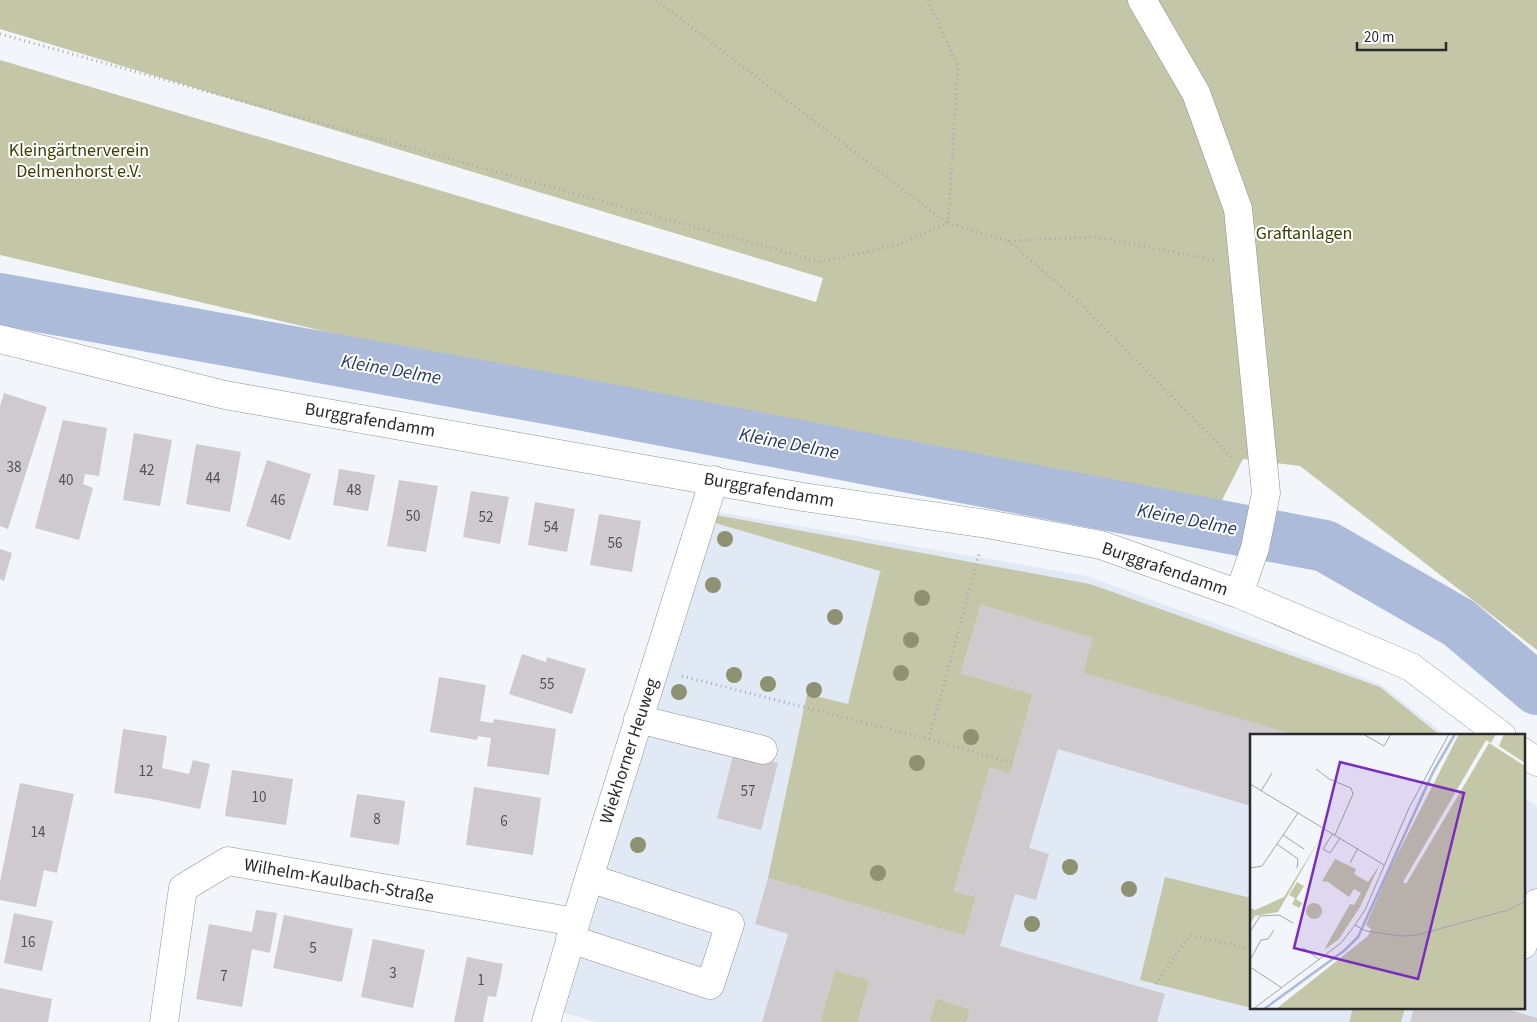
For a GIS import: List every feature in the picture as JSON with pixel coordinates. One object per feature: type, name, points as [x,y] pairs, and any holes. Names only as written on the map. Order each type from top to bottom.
[{"type":"street","points":[[1142,0],[1196,93],[1238,209],[1265,502],[1255,548],[1239,594]]},
{"type":"street","name":"Burggrafendamm","points":[[0,339],[225,395],[803,497],[988,524],[1102,545],[1239,594],[1411,667],[1499,734]]},
{"type":"street","name":"Wiekhorner Heuweg","points":[[546,1022],[638,718],[714,480]]},
{"type":"street","points":[[638,718],[763,750]]},
{"type":"street","points":[[1524,753],[1537,762]]},
{"type":"street","name":"Wilhelm-Kaulbach-Straße","points":[[164,1022],[183,888],[228,861],[573,931]]},
{"type":"street","points":[[573,931],[710,985],[730,924],[589,878]]},
{"type":"street","points":[[1524,942],[1537,903]]},
{"type":"path","points":[[656,0],[948,223],[1008,241],[1097,237],[1243,266]]},
{"type":"path","points":[[928,0],[958,67],[948,223]]},
{"type":"path","points":[[0,34],[821,262],[897,245],[948,223]]},
{"type":"path","points":[[1008,241],[1077,300],[1265,502]]},
{"type":"path","points":[[929,738],[988,524]]},
{"type":"path","points":[[654,669],[929,738],[1013,763]]},
{"type":"path","points":[[1156,984],[1190,935],[1250,949]]},
{"type":"shaded area","points":[[711,511],[1087,576],[1380,684],[1444,734],[1250,734],[1250,1010],[1524,1010],[1524,797],[1537,807],[1537,1022],[596,1022],[553,1010]]},
{"type":"green space","name":"Graftanlagen","points":[[0,0],[1537,0],[1537,650],[1300,466],[1243,459],[1217,510],[942,459],[757,433],[0,255],[0,60],[816,302],[823,278],[0,29]]},
{"type":"green space","points":[[716,515],[1090,584],[1380,687],[1439,734],[1291,734],[1083,673],[1092,638],[981,605],[961,673],[1033,694],[1010,774],[990,768],[954,891],[976,897],[965,936],[768,878],[807,694],[848,704],[880,572],[883,572],[715,523]]},
{"type":"green space","points":[[1165,877],[1250,898],[1250,1008],[1140,980]]},
{"type":"green space","points":[[835,970],[870,980],[858,1022],[820,1022]]},
{"type":"green space","points":[[936,998],[970,1009],[967,1022],[929,1022]]},
{"type":"green space","points":[[1352,1010],[1404,1010],[1401,1022],[1349,1022]]},
{"type":"building","points":[[4,393],[47,407],[8,529],[0,526],[0,406]]},
{"type":"building","points":[[63,420],[107,428],[99,476],[85,474],[83,484],[93,488],[79,540],[35,528]]},
{"type":"building","points":[[134,433],[172,440],[160,506],[123,500]]},
{"type":"building","points":[[196,444],[241,452],[230,512],[186,504]]},
{"type":"building","points":[[267,460],[311,474],[290,540],[246,526]]},
{"type":"building","points":[[339,469],[375,475],[368,511],[333,505]]},
{"type":"building","points":[[399,480],[438,486],[426,552],[387,546]]},
{"type":"building","points":[[471,491],[509,497],[500,544],[463,537]]},
{"type":"building","points":[[535,502],[575,509],[567,552],[528,545]]},
{"type":"building","points":[[599,514],[641,521],[632,572],[590,565]]},
{"type":"building","points":[[0,549],[12,553],[4,581],[0,579]]},
{"type":"building","points":[[981,605],[1093,638],[1083,673],[1293,734],[1250,734],[1250,806],[1058,749],[1029,848],[1049,854],[1036,900],[1015,894],[1000,946],[1165,994],[1157,1022],[967,1022],[970,1009],[936,998],[929,1022],[858,1022],[870,980],[835,970],[820,1022],[762,1022],[788,934],[755,924],[768,878],[965,936],[976,897],[954,891],[990,768],[1010,774],[1033,694],[961,673]]},
{"type":"building","points":[[522,654],[546,662],[547,657],[586,669],[572,714],[509,694]]},
{"type":"building","points":[[439,677],[486,685],[480,721],[493,723],[494,719],[556,729],[549,775],[487,766],[491,738],[478,736],[477,740],[430,732]]},
{"type":"building","points":[[123,729],[167,736],[162,768],[189,774],[193,760],[210,764],[200,809],[114,793]]},
{"type":"building","points":[[734,752],[778,763],[761,830],[717,818]]},
{"type":"building","points":[[232,770],[293,779],[286,825],[225,816]]},
{"type":"building","points":[[20,783],[74,794],[57,873],[44,870],[36,907],[0,900],[0,882]]},
{"type":"building","points":[[474,787],[541,798],[533,855],[466,845]]},
{"type":"building","points":[[357,794],[405,801],[399,845],[350,837]]},
{"type":"building","points":[[256,910],[277,913],[270,953],[252,949],[242,1007],[196,999],[209,924],[252,932]]},
{"type":"building","points":[[14,913],[53,921],[42,971],[4,963]]},
{"type":"building","points":[[284,915],[353,929],[342,982],[273,968]]},
{"type":"building","points":[[373,939],[425,950],[413,1008],[361,997]]},
{"type":"building","points":[[467,957],[503,964],[496,997],[488,996],[483,1022],[454,1022]]},
{"type":"building","points":[[0,988],[52,999],[48,1022],[0,1022]]},
{"type":"building","points":[[1413,1010],[1510,1010],[1537,1018],[1537,1022],[1410,1022]]},
{"type":"waterway","name":"Kleine Delme","points":[[0,299],[568,402],[1325,546],[1459,623],[1537,689]]},
{"type":"park label","name":"Kleingärtnerverein Delmenhorst e.V.","points":[[79,160]]}]
